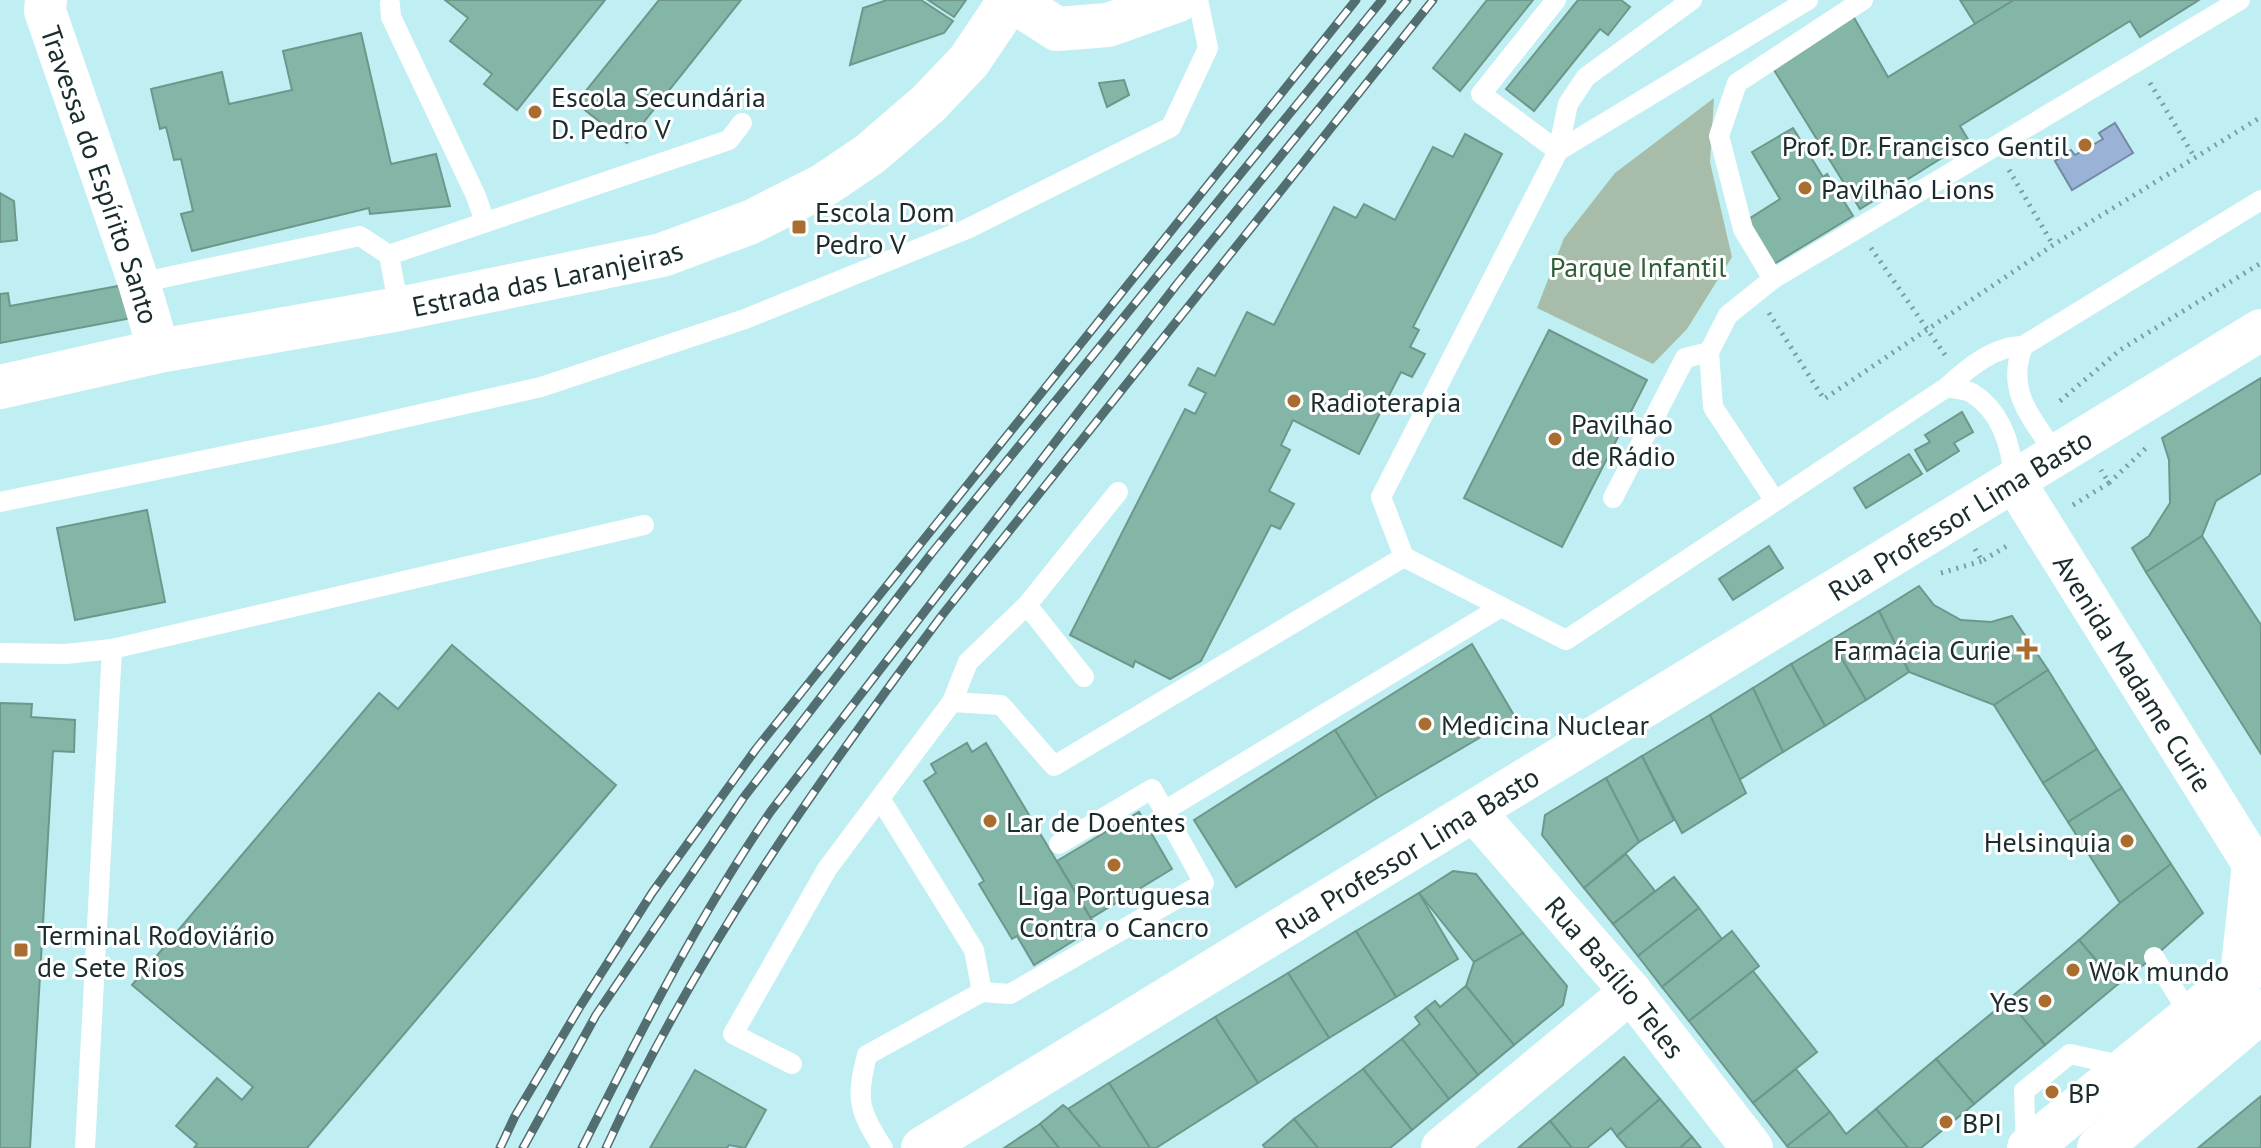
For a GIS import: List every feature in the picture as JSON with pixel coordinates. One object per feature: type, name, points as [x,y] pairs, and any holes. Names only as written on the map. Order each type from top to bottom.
[{"type":"main road","name":"Estrada das Laranjeiras","points":[[0,387],[159,351],[399,309],[662,255],[789,205],[870,154],[928,104],[969,61],[1011,0],[1057,29],[1108,25],[1178,0]]},
{"type":"main road","points":[[2028,1148],[2191,1017],[2254,982]]},
{"type":"main road","points":[[2099,1148],[2254,982]]},
{"type":"street","name":"Travessa do Espírito Santo","points":[[46,0],[45,11],[139,283],[159,351]]},
{"type":"street","name":"Rua Professor Lima Basto","points":[[922,1148],[2261,330]]},
{"type":"street","name":"Avenida Madame Curie","points":[[2014,481],[2257,865],[2254,982]]},
{"type":"street","name":"Rua Basílio Teles","points":[[1474,811],[1631,992],[1752,1148]]},
{"type":"street","points":[[1442,1148],[1631,992]]},
{"type":"lane","points":[[0,502],[332,434],[541,387],[745,319],[967,229],[1171,127],[1208,48],[1198,0]]},
{"type":"lane","points":[[1556,0],[1481,94],[1558,151]]},
{"type":"lane","points":[[1692,0],[1586,77],[1568,104],[1558,151],[1381,497],[1404,557],[1566,640],[1947,387],[1966,369],[2008,346],[2023,346],[2261,200]]},
{"type":"lane","points":[[1558,151],[1808,0]]},
{"type":"lane","points":[[1773,279],[1743,229],[1719,136],[1737,83],[1863,0]]},
{"type":"lane","points":[[1775,501],[1713,407],[1709,352],[1728,315],[1773,279],[2240,0]]},
{"type":"lane","points":[[390,4],[391,17],[476,196],[485,222]]},
{"type":"lane","points":[[389,255],[729,140],[742,123]]},
{"type":"lane","points":[[139,283],[360,236],[389,255],[399,309]]},
{"type":"lane","points":[[2023,346],[2016,365],[2016,385],[2056,455]]},
{"type":"lane","points":[[1613,498],[1685,358],[1709,352]]},
{"type":"lane","points":[[1947,387],[1970,392],[1997,419],[2013,460],[2014,481]]},
{"type":"lane","points":[[792,1064],[733,1034],[827,869],[952,702],[968,662],[1027,605],[1118,492]]},
{"type":"lane","points":[[0,653],[66,654],[112,649],[644,525]]},
{"type":"lane","points":[[952,702],[1001,705],[1054,766],[1404,557]]},
{"type":"lane","points":[[1027,605],[1084,677]]},
{"type":"lane","points":[[1164,811],[1501,607]]},
{"type":"lane","points":[[85,1148],[112,649]]},
{"type":"lane","points":[[883,1148],[868,1124],[858,1091],[867,1055],[982,992],[1010,994],[1204,883],[1152,789],[1059,844]]},
{"type":"lane","points":[[881,800],[974,950],[982,992]]},
{"type":"lane","points":[[2154,957],[2191,1017]]},
{"type":"path","points":[[2138,61],[2195,158]]},
{"type":"path","points":[[1756,292],[1824,399],[2053,245],[2261,117]]},
{"type":"path","points":[[1995,146],[2053,245]]},
{"type":"path","points":[[1858,228],[1928,329]]},
{"type":"path","points":[[2060,401],[2120,350],[2261,263]]},
{"type":"green space","name":"Parque Infantil","points":[[1714,98],[1710,162],[1732,257],[1687,329],[1653,364],[1537,308],[1564,238],[1615,173]]},
{"type":"water","points":[[2115,123],[2133,153],[2072,190],[2055,161],[2071,150],[2075,155],[2103,139],[2099,133]]},
{"type":"building","points":[[445,0],[605,0],[517,110],[484,84],[492,74],[450,41],[468,18]]},
{"type":"building","points":[[659,0],[741,0],[627,143],[576,103]]},
{"type":"building","points":[[887,0],[921,0],[953,21],[944,33],[850,65],[863,8]]},
{"type":"building","points":[[928,0],[966,0],[954,17]]},
{"type":"building","points":[[1487,0],[1533,0],[1460,91],[1433,68]]},
{"type":"building","points":[[1578,0],[1621,0],[1630,7],[1608,35],[1600,29],[1534,111],[1506,89]]},
{"type":"building","points":[[1960,0],[2014,0],[1975,24]]},
{"type":"building","points":[[2014,0],[2199,0],[2140,37],[2130,21],[1960,126],[1969,141],[1860,209],[1771,65],[1853,16],[1888,77]]},
{"type":"building","points":[[361,33],[391,164],[436,154],[450,206],[370,214],[369,208],[192,251],[181,214],[193,211],[181,159],[174,160],[166,127],[160,129],[151,89],[222,72],[229,104],[292,90],[283,51]]},
{"type":"building","points":[[1124,80],[1129,95],[1107,107],[1099,83]]},
{"type":"building","name":"Pavilhão Lions","points":[[1793,128],[1823,177],[1827,174],[1853,216],[1774,264],[1747,220],[1780,199],[1752,152]]},
{"type":"building","name":"Radioterapia","points":[[1465,134],[1502,154],[1413,327],[1419,330],[1410,347],[1425,354],[1412,377],[1401,372],[1359,454],[1293,420],[1281,445],[1290,450],[1269,491],[1294,504],[1280,529],[1271,525],[1201,661],[1170,679],[1135,661],[1133,667],[1070,635],[1185,409],[1195,414],[1206,393],[1189,385],[1198,368],[1215,376],[1247,312],[1274,325],[1334,207],[1356,218],[1364,204],[1395,220],[1433,147],[1453,157]]},
{"type":"building","points":[[0,193],[14,201],[17,240],[0,242]]},
{"type":"building","points":[[129,284],[137,317],[0,343],[0,294],[8,293],[10,306]]},
{"type":"building","name":"Pavilhão de Rádio","points":[[1549,330],[1647,380],[1562,547],[1464,498]]},
{"type":"building","points":[[2261,378],[2261,473],[2216,501],[2202,536],[2146,572],[2132,548],[2149,536],[2170,503],[2169,460],[2162,438]]},
{"type":"building","points":[[1962,412],[1973,432],[1954,443],[1959,451],[1927,471],[1915,450],[1930,442],[1925,435]]},
{"type":"building","points":[[1909,454],[1922,474],[1866,508],[1854,488]]},
{"type":"building","points":[[147,510],[165,602],[75,620],[57,528]]},
{"type":"building","points":[[2202,536],[2261,625],[2261,754],[2146,572]]},
{"type":"building","points":[[1769,546],[1783,568],[1733,600],[1719,579]]},
{"type":"building","points":[[1919,586],[1934,605],[1961,620],[1991,622],[2012,616],[2048,670],[1994,705],[1909,672],[1879,611]]},
{"type":"building","points":[[1879,611],[1909,672],[1866,700],[1831,640]]},
{"type":"building","points":[[1831,640],[1866,700],[1825,726],[1791,664]]},
{"type":"building","name":"Medicina Nuclear","points":[[1472,644],[1515,717],[1377,798],[1335,730]]},
{"type":"building","points":[[452,645],[616,785],[307,1148],[194,1148],[197,1144],[176,1126],[217,1078],[242,1100],[253,1087],[132,985],[379,693],[398,709]]},
{"type":"building","points":[[1791,664],[1825,726],[1783,752],[1753,688]]},
{"type":"building","points":[[2048,670],[2097,749],[2043,783],[1994,705]]},
{"type":"building","points":[[1753,688],[1783,752],[1739,780],[1710,715]]},
{"type":"building","name":"Terminal Rodoviário de Sete Rios","points":[[0,703],[32,704],[31,717],[75,720],[74,752],[53,751],[30,1148],[0,1148]]},
{"type":"building","points":[[1710,715],[1746,793],[1682,833],[1642,756]]},
{"type":"building","points":[[1335,730],[1377,798],[1236,887],[1194,820]]},
{"type":"building","name":"Lar de Doentes","points":[[967,743],[972,752],[986,743],[1096,927],[1034,965],[1017,936],[1012,939],[979,884],[984,881],[924,781],[936,773],[931,764]]},
{"type":"building","points":[[2097,749],[2122,788],[2068,822],[2043,783]]},
{"type":"building","points":[[1642,756],[1674,820],[1639,842],[1606,778]]},
{"type":"building","points":[[1606,778],[1639,842],[1584,888],[1542,835],[1545,815]]},
{"type":"building","points":[[2122,788],[2171,864],[2120,903],[2068,822]]},
{"type":"building","name":"Liga Portuguesa Contra o Cancro","points":[[1139,812],[1172,869],[1091,918],[1057,861]]},
{"type":"building","points":[[1626,854],[1655,891],[1613,924],[1584,888]]},
{"type":"building","points":[[2171,864],[2203,913],[2117,985],[2079,940],[2120,903]]},
{"type":"building","points":[[1453,871],[1476,874],[1523,933],[1474,962],[1419,893]]},
{"type":"building","points":[[1674,877],[1699,908],[1638,956],[1613,924]]},
{"type":"building","points":[[1419,893],[1458,959],[1396,997],[1356,931]]},
{"type":"building","points":[[1699,908],[1722,939],[1662,987],[1638,956]]},
{"type":"building","points":[[1356,931],[1396,997],[1329,1038],[1288,973]]},
{"type":"building","points":[[1732,931],[1759,966],[1689,1021],[1662,987]]},
{"type":"building","points":[[1523,933],[1567,986],[1563,1005],[1514,1045],[1466,986],[1474,962]]},
{"type":"building","points":[[2079,940],[2117,985],[2045,1045],[2008,1000]]},
{"type":"building","points":[[1753,971],[1817,1052],[1753,1103],[1689,1021]]},
{"type":"building","points":[[1288,973],[1329,1038],[1258,1083],[1215,1017]]},
{"type":"building","points":[[1466,986],[1514,1045],[1478,1075],[1426,1008],[1435,1001],[1440,1007]]},
{"type":"building","points":[[2008,1000],[2045,1045],[1974,1104],[1936,1059]]},
{"type":"building","points":[[1426,1008],[1478,1075],[1449,1099],[1402,1039],[1420,1024],[1415,1017]]},
{"type":"building","points":[[1215,1017],[1258,1083],[1156,1148],[1150,1148],[1109,1083]]},
{"type":"building","points":[[1402,1039],[1449,1099],[1412,1130],[1363,1069]]},
{"type":"building","points":[[1624,1057],[1660,1099],[1617,1136],[1611,1128],[1587,1148],[1572,1148],[1550,1121]]},
{"type":"building","points":[[1936,1059],[1974,1104],[1921,1148],[1908,1148],[1876,1109]]},
{"type":"building","points":[[1363,1069],[1412,1130],[1390,1148],[1318,1148],[1294,1119]]},
{"type":"building","points":[[1796,1069],[1830,1112],[1787,1146],[1753,1103]]},
{"type":"building","points":[[695,1070],[766,1110],[745,1148],[729,1145],[727,1148],[650,1148]]},
{"type":"building","points":[[1109,1083],[1150,1148],[1101,1148],[1068,1109]]},
{"type":"building","points":[[2261,1096],[2261,1148],[2198,1148]]},
{"type":"building","points":[[1660,1099],[1692,1137],[1680,1148],[1627,1148],[1617,1136]]},
{"type":"building","points":[[1063,1105],[1101,1148],[1059,1148],[1040,1124]]},
{"type":"building","points":[[1876,1109],[1908,1148],[1787,1146],[1830,1112],[1846,1134]]},
{"type":"building","points":[[1294,1119],[1318,1148],[1265,1148],[1263,1145]]},
{"type":"building","points":[[1550,1121],[1572,1148],[1518,1148]]},
{"type":"building","points":[[1040,1124],[1059,1148],[1004,1148]]},
{"type":"building","points":[[1692,1137],[1701,1148],[1680,1148]]},
{"type":"railway","points":[[500,1148],[515,1116],[581,1005],[652,893],[756,749],[1356,0]]},
{"type":"railway","points":[[523,1148],[596,1015],[744,797],[931,554],[1382,0]]},
{"type":"railway","points":[[582,1148],[694,934],[771,811],[1177,284],[1407,0]]},
{"type":"railway","points":[[606,1148],[678,1007],[718,939],[850,741],[943,614],[1433,0]]},
{"type":"place","name":"Escola Secundária D. Pedro V","points":[[535,112]]},
{"type":"place","name":"Prof. Dr. Francisco Gentil","points":[[2085,145]]},
{"type":"place","name":"Pavilhão Lions","points":[[1805,188]]},
{"type":"place","name":"Escola Dom Pedro V","points":[[799,227]]},
{"type":"place","name":"Radioterapia","points":[[1294,401]]},
{"type":"place","name":"Pavilhão de Rádio","points":[[1555,439]]},
{"type":"place","name":"Farmácia Curie","points":[[2027,649]]},
{"type":"place","name":"Medicina Nuclear","points":[[1425,724]]},
{"type":"place","name":"Lar de Doentes","points":[[990,821]]},
{"type":"place","name":"Helsinquia","points":[[2127,841]]},
{"type":"place","name":"Liga Portuguesa Contra o Cancro","points":[[1114,865]]},
{"type":"place","name":"Terminal Rodoviário de Sete Rios","points":[[21,950]]},
{"type":"place","name":"Wok mundo","points":[[2073,970]]},
{"type":"place","name":"Yes","points":[[2045,1001]]},
{"type":"place","name":"BP","points":[[2052,1092]]},
{"type":"place","name":"BPI","points":[[1946,1122]]}]
